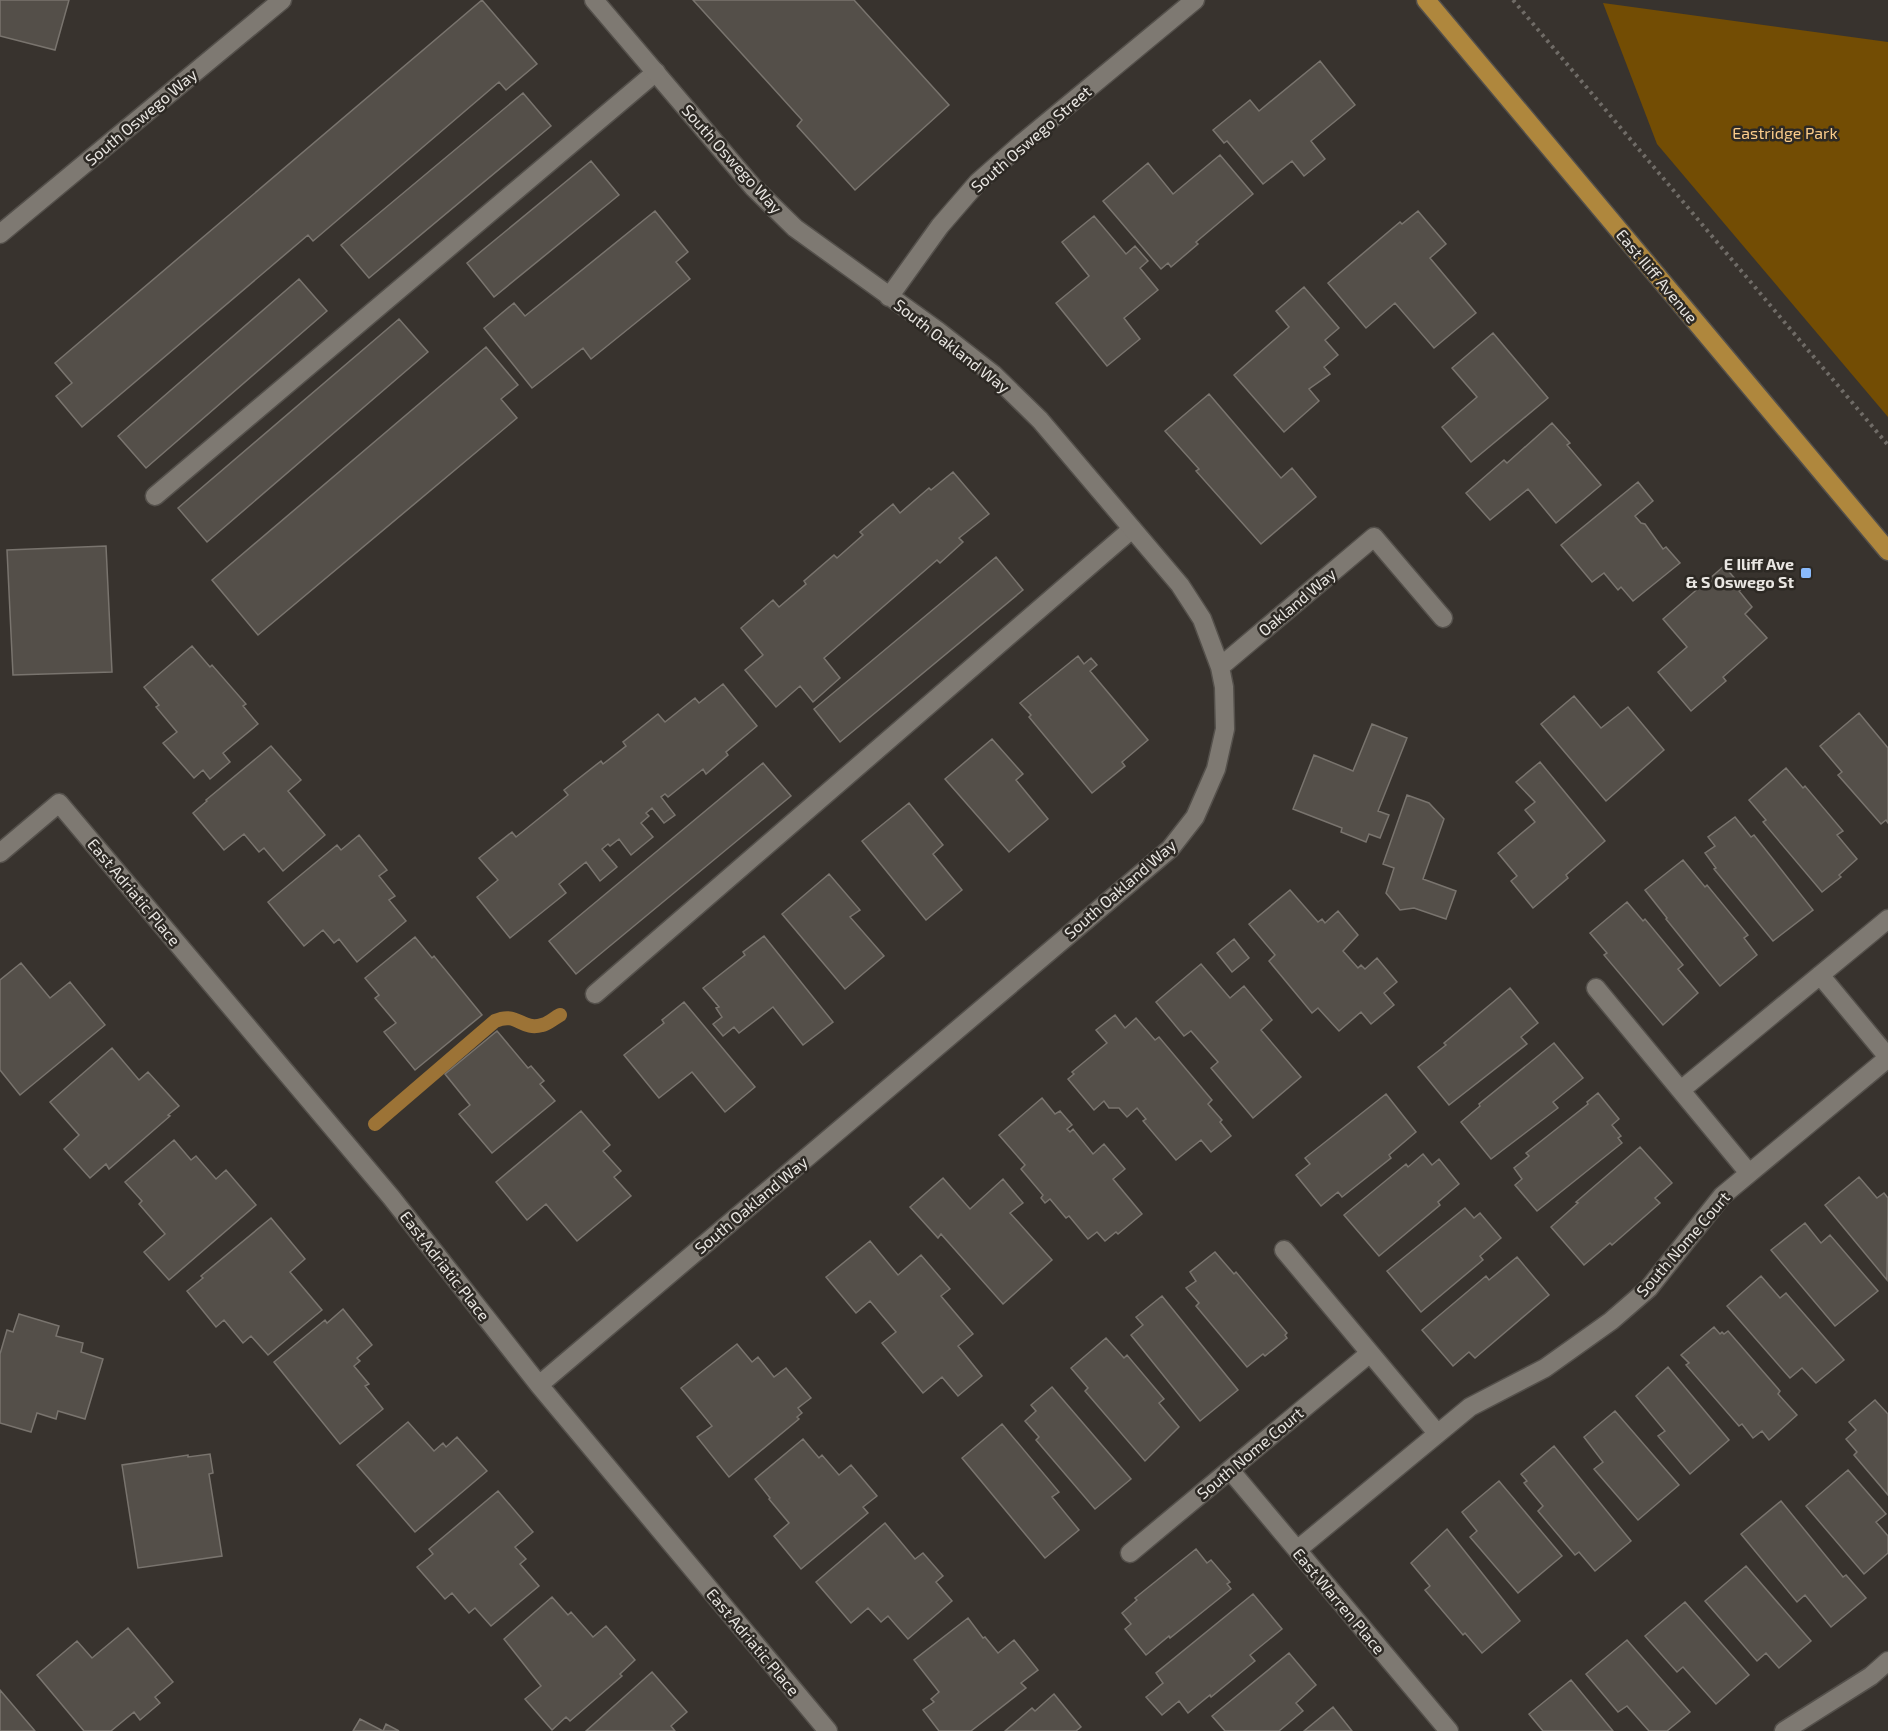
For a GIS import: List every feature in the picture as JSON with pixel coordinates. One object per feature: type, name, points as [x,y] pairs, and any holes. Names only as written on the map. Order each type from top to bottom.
[{"type":"main road","name":"East Iliff Avenue","points":[[1426,0],[1888,551]]},
{"type":"street","name":"South Oswego Way","points":[[0,234],[282,0]]},
{"type":"street","name":"South Oswego Way","points":[[594,0],[753,187],[786,220],[889,297]]},
{"type":"street","name":"South Oswego Street","points":[[889,297],[940,226],[978,182],[1195,0]]},
{"type":"street","points":[[155,496],[656,72]]},
{"type":"street","name":"South Oakland Way","points":[[539,1385],[1170,849],[1195,817],[1216,770],[1225,729],[1224,687],[1220,667],[1202,619],[1179,585],[1040,420],[993,374],[938,331],[889,297]]},
{"type":"street","points":[[595,994],[1132,529]]},
{"type":"street","name":"Oakland Way","points":[[1220,667],[1374,537],[1443,618]]},
{"type":"street","name":"East Adriatic Place","points":[[0,854],[60,803],[391,1197],[539,1385],[828,1731]]},
{"type":"street","points":[[1681,1090],[1888,919]]},
{"type":"street","points":[[1820,975],[1888,1058]]},
{"type":"street","points":[[1596,988],[1749,1173]]},
{"type":"street","name":"South Nome Court","points":[[1297,1550],[1470,1407],[1545,1368],[1611,1321],[1649,1288],[1722,1196],[1888,1058]]},
{"type":"street","points":[[1284,1250],[1437,1433]]},
{"type":"street","name":"South Nome Court","points":[[1130,1553],[1370,1353]]},
{"type":"street","name":"East Warren Place","points":[[1230,1470],[1449,1731]]},
{"type":"street","points":[[1784,1731],[1871,1676],[1888,1661]]},
{"type":"path","points":[[1513,0],[1888,445]]},
{"type":"green space","name":"Eastridge Park","points":[[1603,3],[1888,42],[1888,417],[1657,144]]},
{"type":"building","points":[[0,0],[69,0],[55,50],[0,36]]},
{"type":"building","points":[[482,0],[537,64],[506,90],[499,82],[313,241],[308,235],[82,427],[56,396],[72,383],[55,363]]},
{"type":"building","points":[[693,0],[854,0],[949,105],[855,190],[797,126],[802,120]]},
{"type":"building","points":[[1320,61],[1355,105],[1311,141],[1325,159],[1304,176],[1292,161],[1263,184],[1227,141],[1224,143],[1213,130],[1250,100],[1259,111]]},
{"type":"building","points":[[523,93],[551,126],[369,278],[341,245]]},
{"type":"building","points":[[1220,155],[1253,194],[1196,242],[1198,244],[1171,267],[1168,263],[1161,269],[1103,201],[1148,163],[1173,194]]},
{"type":"building","points":[[591,161],[619,195],[494,297],[467,263]]},
{"type":"building","points":[[655,211],[688,252],[676,262],[690,279],[591,359],[583,348],[532,388],[484,328],[514,303],[525,316]]},
{"type":"building","points":[[1418,211],[1446,244],[1430,258],[1476,313],[1434,348],[1395,303],[1366,328],[1328,283],[1400,222],[1402,224]]},
{"type":"building","points":[[1094,216],[1126,254],[1135,246],[1148,261],[1140,268],[1158,290],[1124,318],[1140,339],[1107,366],[1056,303],[1089,276],[1062,242]]},
{"type":"building","points":[[299,279],[327,311],[146,468],[118,436]]},
{"type":"building","points":[[1304,287],[1339,328],[1325,340],[1338,355],[1324,367],[1330,374],[1309,389],[1319,401],[1284,432],[1234,375],[1289,327],[1276,311]]},
{"type":"building","points":[[399,319],[428,352],[207,542],[178,508]]},
{"type":"building","points":[[1493,333],[1548,398],[1471,462],[1442,427],[1477,397],[1452,368]]},
{"type":"building","points":[[486,347],[518,385],[501,399],[517,418],[258,635],[212,580]]},
{"type":"building","points":[[1209,394],[1281,478],[1292,468],[1316,497],[1261,544],[1196,471],[1199,469],[1165,431]]},
{"type":"building","points":[[1552,423],[1570,443],[1567,445],[1601,485],[1556,523],[1528,489],[1490,520],[1466,493],[1504,460],[1507,463]]},
{"type":"building","points":[[953,472],[989,514],[959,538],[963,542],[940,563],[937,560],[824,658],[840,678],[813,702],[800,686],[776,707],[745,670],[763,655],[741,628],[773,600],[779,607],[806,584],[804,581],[834,555],[837,558],[863,535],[860,532],[893,504],[900,513],[929,488],[931,490]]},
{"type":"building","points":[[1638,482],[1653,501],[1635,516],[1645,524],[1663,549],[1666,547],[1680,563],[1633,601],[1621,587],[1618,590],[1604,573],[1592,582],[1561,545]]},
{"type":"building","points":[[106,546],[112,672],[13,675],[7,550]]},
{"type":"building","points":[[996,557],[1023,590],[840,742],[814,709]]},
{"type":"building","points":[[1724,566],[1743,588],[1739,591],[1752,607],[1745,614],[1767,638],[1723,677],[1726,681],[1691,711],[1658,672],[1687,647],[1663,619]]},
{"type":"building","points":[[192,646],[246,704],[243,706],[258,724],[223,753],[230,762],[210,779],[203,770],[194,778],[163,743],[177,732],[156,707],[159,705],[144,687]]},
{"type":"building","points":[[1078,656],[1084,664],[1091,658],[1097,665],[1090,671],[1148,740],[1122,762],[1125,766],[1092,793],[1020,703]]},
{"type":"building","points":[[723,684],[757,726],[726,752],[728,755],[706,774],[703,769],[668,797],[665,794],[661,797],[675,815],[664,823],[652,808],[646,813],[649,816],[641,823],[653,837],[631,855],[619,839],[610,846],[608,844],[602,849],[617,867],[600,881],[586,862],[559,884],[566,893],[510,938],[477,897],[498,880],[479,858],[512,832],[516,837],[568,795],[564,790],[601,761],[603,764],[626,746],[623,742],[658,714],[665,722],[695,698],[699,703]]},
{"type":"building","points":[[1574,696],[1601,728],[1628,707],[1664,750],[1606,801],[1541,724]]},
{"type":"building","points":[[1859,713],[1888,748],[1888,823],[1886,820],[1881,824],[1838,775],[1842,772],[1820,746]]},
{"type":"building","points":[[1372,724],[1407,738],[1378,811],[1389,815],[1380,838],[1369,834],[1366,842],[1341,832],[1342,828],[1293,809],[1314,755],[1353,771]]},
{"type":"building","points":[[992,739],[1023,774],[1016,780],[1048,819],[1009,852],[945,779]]},
{"type":"building","points":[[271,746],[301,780],[288,791],[325,835],[283,871],[264,848],[259,852],[244,834],[224,850],[193,813]]},
{"type":"building","points":[[1540,762],[1605,841],[1566,875],[1568,878],[1533,908],[1511,881],[1517,876],[1498,853],[1535,822],[1525,810],[1535,802],[1516,782]]},
{"type":"building","points":[[763,763],[791,796],[576,974],[549,941]]},
{"type":"building","points":[[1786,768],[1803,788],[1805,786],[1843,831],[1837,835],[1857,859],[1839,875],[1841,877],[1822,892],[1763,822],[1766,820],[1749,800]]},
{"type":"building","points":[[1407,795],[1429,803],[1444,819],[1423,879],[1456,891],[1446,919],[1414,908],[1400,910],[1386,893],[1394,868],[1383,864]]},
{"type":"building","points":[[909,803],[943,845],[933,854],[962,890],[926,920],[862,841]]},
{"type":"building","points":[[1735,817],[1751,837],[1754,835],[1813,910],[1773,941],[1714,869],[1716,868],[1705,853],[1715,846],[1708,837]]},
{"type":"building","points":[[359,835],[387,870],[379,876],[395,896],[389,900],[406,921],[357,962],[339,939],[334,943],[323,930],[304,946],[268,902],[337,845],[341,850]]},
{"type":"building","points":[[1683,860],[1748,935],[1744,938],[1757,955],[1720,986],[1645,890]]},
{"type":"building","points":[[829,874],[860,910],[850,917],[884,956],[845,989],[782,914]]},
{"type":"building","points":[[1290,890],[1318,922],[1322,919],[1325,923],[1338,911],[1358,935],[1343,951],[1358,968],[1361,965],[1365,969],[1377,958],[1397,982],[1384,993],[1394,1005],[1371,1024],[1361,1012],[1339,1031],[1318,1008],[1312,1013],[1269,961],[1275,955],[1249,924]]},
{"type":"building","points":[[1627,902],[1643,921],[1645,919],[1683,965],[1678,969],[1698,993],[1663,1025],[1604,955],[1607,953],[1590,933]]},
{"type":"building","points":[[764,936],[833,1022],[803,1045],[773,1007],[739,1033],[734,1027],[723,1036],[713,1024],[722,1017],[716,1008],[719,1007],[703,988],[745,955],[743,952]]},
{"type":"building","points":[[415,937],[432,958],[434,956],[482,1015],[415,1070],[384,1032],[396,1023],[375,998],[379,995],[365,978]]},
{"type":"building","points":[[1234,939],[1249,958],[1232,972],[1217,953]]},
{"type":"building","points":[[21,963],[50,998],[70,982],[105,1025],[20,1095],[0,1070],[0,980]]},
{"type":"building","points":[[1201,964],[1230,998],[1244,986],[1272,1020],[1261,1030],[1301,1077],[1253,1118],[1211,1068],[1218,1062],[1191,1031],[1184,1036],[1156,1002]]},
{"type":"building","points":[[1510,988],[1538,1023],[1521,1037],[1527,1044],[1449,1105],[1418,1067]]},
{"type":"building","points":[[684,1002],[755,1087],[725,1112],[692,1072],[659,1098],[624,1055],[664,1023],[662,1020]]},
{"type":"building","points":[[1115,1015],[1125,1028],[1136,1018],[1155,1040],[1159,1037],[1212,1100],[1208,1104],[1222,1120],[1220,1122],[1231,1136],[1211,1152],[1201,1140],[1176,1160],[1143,1121],[1146,1119],[1137,1108],[1127,1117],[1119,1108],[1109,1108],[1104,1101],[1094,1110],[1068,1079],[1074,1074],[1072,1072],[1107,1043],[1096,1030]]},
{"type":"building","points":[[497,1031],[528,1068],[531,1066],[544,1081],[540,1084],[555,1101],[492,1153],[459,1114],[470,1105],[445,1074]]},
{"type":"building","points":[[1554,1043],[1583,1078],[1553,1102],[1558,1108],[1491,1159],[1461,1122],[1480,1106],[1479,1104]]},
{"type":"building","points":[[112,1048],[139,1080],[148,1072],[179,1106],[109,1169],[106,1164],[90,1178],[64,1149],[79,1135],[50,1102]]},
{"type":"building","points":[[1598,1093],[1619,1119],[1612,1125],[1621,1136],[1618,1138],[1622,1143],[1537,1211],[1515,1185],[1522,1179],[1514,1168],[1529,1156],[1526,1153],[1588,1104],[1587,1102]]},
{"type":"building","points":[[1386,1094],[1416,1132],[1389,1155],[1391,1158],[1342,1197],[1338,1192],[1321,1206],[1296,1175],[1310,1164],[1305,1158]]},
{"type":"building","points":[[1042,1098],[1055,1114],[1060,1111],[1072,1125],[1067,1129],[1070,1132],[1073,1129],[1093,1154],[1104,1144],[1125,1169],[1113,1179],[1142,1214],[1118,1234],[1116,1232],[1105,1241],[1097,1232],[1088,1239],[1069,1216],[1066,1218],[1050,1199],[1045,1203],[1041,1198],[1043,1195],[1021,1169],[1025,1165],[999,1135]]},
{"type":"building","points":[[581,1111],[610,1145],[603,1151],[621,1171],[614,1177],[631,1196],[577,1241],[546,1204],[527,1220],[496,1182]]},
{"type":"building","points":[[174,1140],[191,1160],[196,1156],[216,1179],[226,1170],[256,1205],[169,1280],[144,1252],[165,1234],[139,1204],[142,1201],[125,1182]]},
{"type":"building","points":[[1640,1147],[1672,1183],[1655,1198],[1660,1203],[1612,1245],[1610,1243],[1584,1265],[1551,1227],[1578,1203],[1576,1202]]},
{"type":"building","points":[[1423,1154],[1432,1165],[1439,1159],[1459,1184],[1438,1202],[1440,1205],[1379,1256],[1344,1215],[1406,1164],[1408,1167]]},
{"type":"building","points":[[1859,1177],[1877,1198],[1884,1193],[1888,1198],[1887,1280],[1825,1205]]},
{"type":"building","points":[[943,1178],[970,1209],[1003,1179],[1023,1203],[1010,1213],[1052,1260],[1003,1304],[941,1234],[938,1238],[910,1207]]},
{"type":"building","points":[[1465,1208],[1474,1218],[1480,1213],[1501,1238],[1480,1256],[1483,1260],[1421,1312],[1387,1271]]},
{"type":"building","points":[[271,1218],[305,1259],[290,1272],[322,1310],[268,1355],[251,1336],[243,1343],[224,1320],[216,1327],[187,1291],[203,1278],[201,1276]]},
{"type":"building","points":[[1805,1223],[1821,1243],[1830,1235],[1878,1291],[1835,1326],[1771,1250]]},
{"type":"building","points":[[870,1241],[898,1275],[921,1255],[950,1289],[941,1296],[973,1334],[958,1346],[982,1376],[958,1396],[942,1377],[923,1393],[882,1343],[896,1332],[870,1301],[856,1313],[826,1277]]},
{"type":"building","points":[[1215,1252],[1234,1274],[1236,1272],[1287,1333],[1285,1335],[1287,1338],[1247,1367],[1196,1306],[1199,1303],[1186,1288],[1196,1281],[1190,1272]]},
{"type":"building","points":[[1517,1257],[1549,1295],[1475,1358],[1469,1352],[1453,1366],[1422,1330],[1486,1276],[1489,1280]]},
{"type":"building","points":[[1761,1276],[1780,1298],[1786,1293],[1844,1360],[1816,1383],[1802,1368],[1790,1378],[1727,1306]]},
{"type":"building","points":[[1162,1296],[1238,1390],[1200,1421],[1131,1335],[1143,1325],[1136,1317]]},
{"type":"building","points":[[343,1309],[372,1345],[357,1358],[360,1361],[354,1366],[369,1384],[365,1386],[383,1409],[340,1444],[274,1362],[325,1320],[327,1323]]},
{"type":"building","points":[[19,1314],[59,1326],[56,1336],[83,1343],[81,1352],[103,1359],[85,1419],[58,1411],[56,1419],[37,1413],[31,1432],[0,1423],[0,1354],[7,1330],[13,1332]]},
{"type":"building","points":[[1714,1327],[1720,1334],[1728,1331],[1780,1391],[1778,1394],[1797,1415],[1769,1440],[1762,1431],[1753,1438],[1742,1424],[1739,1426],[1686,1365],[1689,1363],[1681,1355]]},
{"type":"building","points":[[1106,1338],[1124,1358],[1127,1355],[1164,1399],[1159,1403],[1179,1427],[1145,1461],[1085,1391],[1088,1388],[1071,1368]]},
{"type":"building","points":[[737,1344],[752,1362],[758,1357],[774,1377],[786,1368],[811,1398],[798,1408],[802,1413],[797,1417],[799,1419],[729,1477],[697,1437],[712,1426],[681,1388]]},
{"type":"building","points":[[1668,1367],[1729,1440],[1690,1474],[1658,1436],[1665,1431],[1636,1396]]},
{"type":"building","points":[[1052,1387],[1131,1479],[1095,1509],[1036,1440],[1039,1437],[1025,1421],[1036,1411],[1031,1405]]},
{"type":"building","points":[[1875,1400],[1888,1414],[1888,1495],[1854,1455],[1857,1452],[1846,1439],[1856,1430],[1849,1422]]},
{"type":"building","points":[[1615,1411],[1679,1485],[1638,1520],[1594,1469],[1603,1462],[1584,1437]]},
{"type":"building","points":[[408,1422],[434,1451],[443,1443],[446,1447],[457,1437],[487,1471],[415,1532],[357,1465]]},
{"type":"building","points":[[1002,1424],[1059,1492],[1052,1497],[1079,1530],[1045,1558],[962,1458]]},
{"type":"building","points":[[803,1439],[819,1458],[822,1455],[839,1475],[851,1465],[877,1496],[863,1507],[868,1513],[801,1569],[774,1536],[789,1523],[755,1479]]},
{"type":"building","points":[[1554,1446],[1631,1541],[1595,1571],[1579,1552],[1575,1555],[1538,1511],[1543,1506],[1524,1483],[1527,1481],[1521,1474]]},
{"type":"building","points":[[210,1454],[213,1473],[209,1474],[222,1556],[138,1568],[122,1465]]},
{"type":"building","points":[[1848,1470],[1886,1514],[1876,1522],[1888,1536],[1888,1553],[1864,1574],[1806,1506]]},
{"type":"building","points":[[1499,1481],[1562,1556],[1518,1593],[1470,1537],[1477,1531],[1462,1512]]},
{"type":"building","points":[[498,1491],[533,1532],[515,1547],[526,1559],[520,1564],[539,1586],[491,1626],[475,1608],[469,1613],[452,1593],[445,1599],[417,1567],[433,1554],[429,1549]]},
{"type":"building","points":[[1781,1501],[1843,1577],[1846,1575],[1866,1598],[1831,1627],[1805,1595],[1797,1602],[1741,1534]]},
{"type":"building","points":[[885,1523],[915,1559],[923,1553],[943,1576],[936,1582],[952,1601],[908,1639],[888,1616],[881,1622],[868,1608],[851,1623],[816,1582]]},
{"type":"building","points":[[1447,1529],[1520,1621],[1482,1653],[1465,1633],[1463,1635],[1425,1590],[1430,1586],[1411,1563]]},
{"type":"building","points":[[1196,1549],[1207,1563],[1211,1560],[1230,1582],[1227,1584],[1231,1589],[1146,1655],[1125,1629],[1131,1624],[1122,1613],[1137,1600],[1135,1598]]},
{"type":"building","points":[[1746,1566],[1811,1641],[1779,1668],[1766,1653],[1757,1661],[1705,1601]]},
{"type":"building","points":[[1253,1594],[1282,1629],[1250,1655],[1255,1661],[1211,1697],[1210,1695],[1188,1713],[1179,1701],[1162,1715],[1146,1697],[1163,1683],[1156,1673]]},
{"type":"building","points":[[552,1597],[568,1615],[571,1612],[593,1637],[606,1626],[635,1660],[620,1674],[622,1676],[570,1721],[566,1717],[552,1730],[525,1699],[541,1686],[504,1639]]},
{"type":"building","points":[[1685,1602],[1749,1675],[1716,1704],[1683,1667],[1677,1672],[1645,1636]]},
{"type":"building","points":[[968,1618],[998,1653],[1014,1640],[1038,1670],[1021,1683],[1026,1688],[971,1731],[939,1731],[923,1710],[934,1702],[931,1699],[939,1692],[914,1660]]},
{"type":"building","points":[[128,1628],[173,1682],[155,1697],[160,1703],[140,1720],[134,1712],[111,1731],[84,1731],[37,1675],[77,1641],[92,1658]]},
{"type":"building","points":[[1627,1640],[1690,1712],[1667,1731],[1649,1731],[1627,1706],[1618,1712],[1586,1674]]},
{"type":"building","points":[[1289,1653],[1316,1685],[1296,1703],[1303,1711],[1279,1731],[1225,1731],[1212,1716]]},
{"type":"building","points":[[652,1672],[687,1712],[671,1726],[675,1731],[586,1731]]},
{"type":"building","points":[[1571,1680],[1613,1731],[1543,1731],[1529,1714]]},
{"type":"building","points":[[0,1690],[6,1697],[35,1731],[0,1731]]},
{"type":"building","points":[[1054,1694],[1081,1727],[1076,1731],[1005,1731],[1032,1708],[1035,1711]]},
{"type":"building","points":[[1333,1707],[1352,1731],[1304,1731]]},
{"type":"building","points":[[360,1719],[383,1731],[353,1731]]},
{"type":"building","points":[[386,1724],[399,1731],[383,1731]]},
{"type":"waterway","points":[[375,1124],[495,1021],[509,1018],[535,1026],[542,1025],[560,1015]]},
{"type":"place","name":"E Iliff Ave & S Oswego St","points":[[1806,573]]}]
